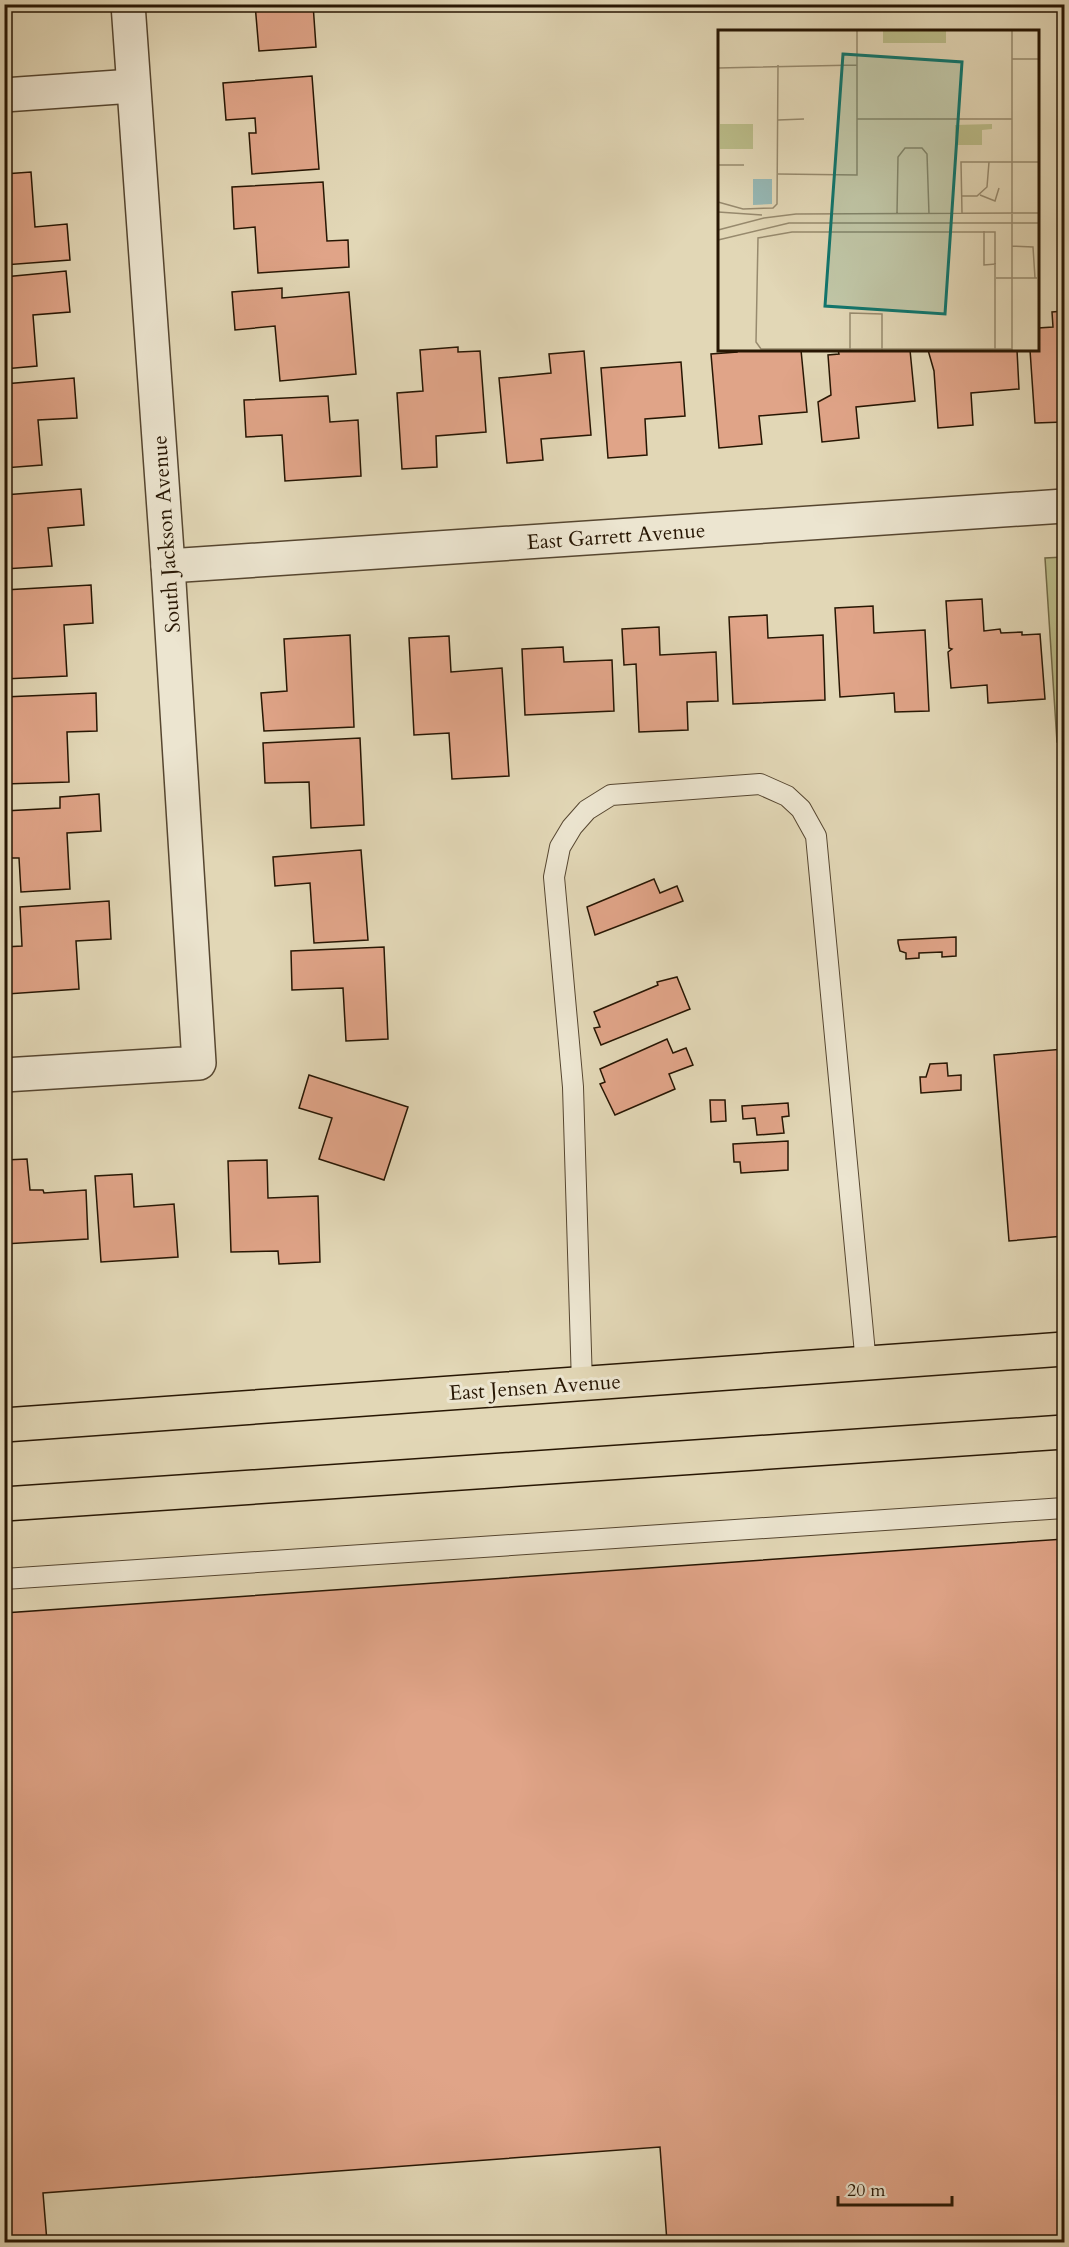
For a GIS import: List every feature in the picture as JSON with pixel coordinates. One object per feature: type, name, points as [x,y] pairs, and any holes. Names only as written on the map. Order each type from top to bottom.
[{"type":"main road","name":"East Jensen Avenue","points":[[4,1425],[1065,1349]]},
{"type":"main road","points":[[4,1504],[1065,1432]]},
{"type":"street","name":"South Jackson Avenue","points":[[4,1076],[199,1064],[168,566],[128,4]]},
{"type":"street","points":[[4,95],[133,86]]},
{"type":"street","name":"East Garrett Avenue","points":[[168,566],[1065,506]]},
{"type":"lane","points":[[582,1384],[573,1087],[554,877],[560,847],[572,827],[587,810],[611,795],[760,784],[787,796],[801,809],[816,836],[866,1364]]},
{"type":"lane","points":[[4,1579],[1065,1508]]},
{"type":"green space","points":[[1064,557],[1064,741],[1057,742],[1045,558]]},
{"type":"building","points":[[4,4],[15,4],[15,10],[4,11]]},
{"type":"building","points":[[255,4],[313,4],[316,47],[259,51]]},
{"type":"building","points":[[312,76],[319,169],[252,174],[249,133],[256,133],[255,118],[226,120],[223,83]]},
{"type":"building","points":[[31,172],[35,227],[67,224],[70,260],[4,265],[4,174]]},
{"type":"building","points":[[323,182],[327,241],[348,240],[349,267],[258,273],[255,227],[234,229],[232,187]]},
{"type":"building","points":[[66,271],[70,312],[33,315],[37,366],[4,369],[4,277]]},
{"type":"building","points":[[282,288],[282,298],[349,292],[356,374],[280,381],[275,326],[235,330],[232,292]]},
{"type":"building","points":[[1064,311],[1064,422],[1035,423],[1030,351],[1039,351],[1039,328],[1053,327],[1052,312]]},
{"type":"building","points":[[458,347],[458,352],[480,351],[486,432],[436,436],[437,467],[402,469],[397,393],[423,391],[420,350]]},
{"type":"building","points":[[584,351],[591,435],[541,439],[543,460],[507,463],[499,378],[551,373],[549,354]]},
{"type":"building","points":[[801,351],[807,412],[759,416],[762,444],[719,448],[711,354]]},
{"type":"building","points":[[838,351],[910,351],[915,401],[856,407],[859,438],[822,442],[818,402],[831,395],[828,355],[839,354]]},
{"type":"building","points":[[928,351],[1017,351],[1019,389],[971,393],[973,425],[938,428],[934,371]]},
{"type":"building","points":[[681,362],[685,416],[645,419],[647,455],[608,458],[601,368]]},
{"type":"building","points":[[74,378],[77,418],[38,420],[42,465],[4,468],[4,384]]},
{"type":"building","points":[[328,396],[330,422],[358,420],[361,476],[285,481],[282,435],[246,437],[244,400]]},
{"type":"building","points":[[81,489],[84,525],[48,528],[52,566],[4,569],[4,495]]},
{"type":"building","points":[[91,585],[93,623],[64,625],[67,676],[4,679],[4,590]]},
{"type":"building","points":[[982,599],[984,631],[1000,629],[1001,633],[1040,634],[1045,699],[988,703],[987,685],[951,688],[948,652],[952,649],[949,648],[946,601]]},
{"type":"building","points":[[873,606],[874,633],[925,630],[929,711],[895,712],[894,693],[840,697],[835,608]]},
{"type":"building","points":[[767,615],[768,638],[823,635],[825,700],[733,704],[729,617]]},
{"type":"building","points":[[659,627],[660,655],[716,652],[718,701],[687,702],[688,730],[639,732],[636,664],[624,665],[622,629]]},
{"type":"building","points":[[350,635],[354,727],[264,731],[261,693],[287,691],[284,639]]},
{"type":"building","points":[[449,636],[451,672],[502,668],[509,776],[452,779],[449,733],[414,735],[409,638]]},
{"type":"building","points":[[563,647],[564,662],[612,660],[614,711],[525,715],[522,649]]},
{"type":"building","points":[[96,693],[97,731],[67,732],[69,782],[4,784],[4,697]]},
{"type":"building","points":[[360,738],[364,825],[311,828],[309,782],[265,783],[263,743]]},
{"type":"building","points":[[99,794],[101,831],[67,833],[70,889],[21,892],[19,858],[4,858],[4,811],[60,808],[60,797]]},
{"type":"building","points":[[361,850],[368,940],[314,943],[310,883],[275,886],[273,857]]},
{"type":"building","points":[[654,879],[660,893],[677,886],[683,901],[595,935],[587,907]]},
{"type":"building","points":[[109,901],[111,939],[76,941],[79,989],[7,994],[4,947],[22,946],[20,907]]},
{"type":"building","points":[[956,937],[956,956],[942,957],[942,952],[919,953],[919,958],[906,959],[906,953],[900,951],[898,943],[898,940]]},
{"type":"building","points":[[384,947],[388,1039],[346,1041],[343,988],[292,990],[291,951]]},
{"type":"building","points":[[677,977],[690,1009],[601,1045],[594,1028],[600,1027],[594,1012],[658,985],[657,982]]},
{"type":"building","points":[[667,1039],[673,1053],[686,1048],[693,1065],[669,1074],[675,1089],[615,1115],[600,1084],[605,1082],[600,1069]]},
{"type":"building","points":[[1064,1049],[1064,1236],[1009,1241],[994,1055]]},
{"type":"building","points":[[947,1063],[948,1076],[961,1075],[961,1090],[921,1093],[920,1077],[926,1077],[930,1064]]},
{"type":"building","points":[[309,1075],[408,1107],[384,1180],[319,1159],[332,1118],[299,1108]]},
{"type":"building","points":[[710,1100],[725,1100],[726,1121],[711,1122]]},
{"type":"building","points":[[788,1103],[789,1116],[782,1117],[784,1133],[757,1135],[755,1118],[743,1119],[742,1106]]},
{"type":"building","points":[[788,1141],[788,1170],[741,1173],[740,1162],[734,1162],[733,1144]]},
{"type":"building","points":[[27,1159],[30,1190],[43,1190],[44,1193],[86,1190],[88,1239],[4,1244],[4,1160]]},
{"type":"building","points":[[267,1160],[268,1198],[318,1196],[320,1262],[279,1264],[278,1251],[231,1252],[228,1161]]},
{"type":"building","points":[[132,1174],[134,1207],[174,1204],[178,1257],[101,1262],[95,1176]]},
{"type":"building","points":[[1064,1539],[1064,2242],[667,2242],[660,2147],[43,2193],[47,2242],[4,2242],[4,1613]]}]
